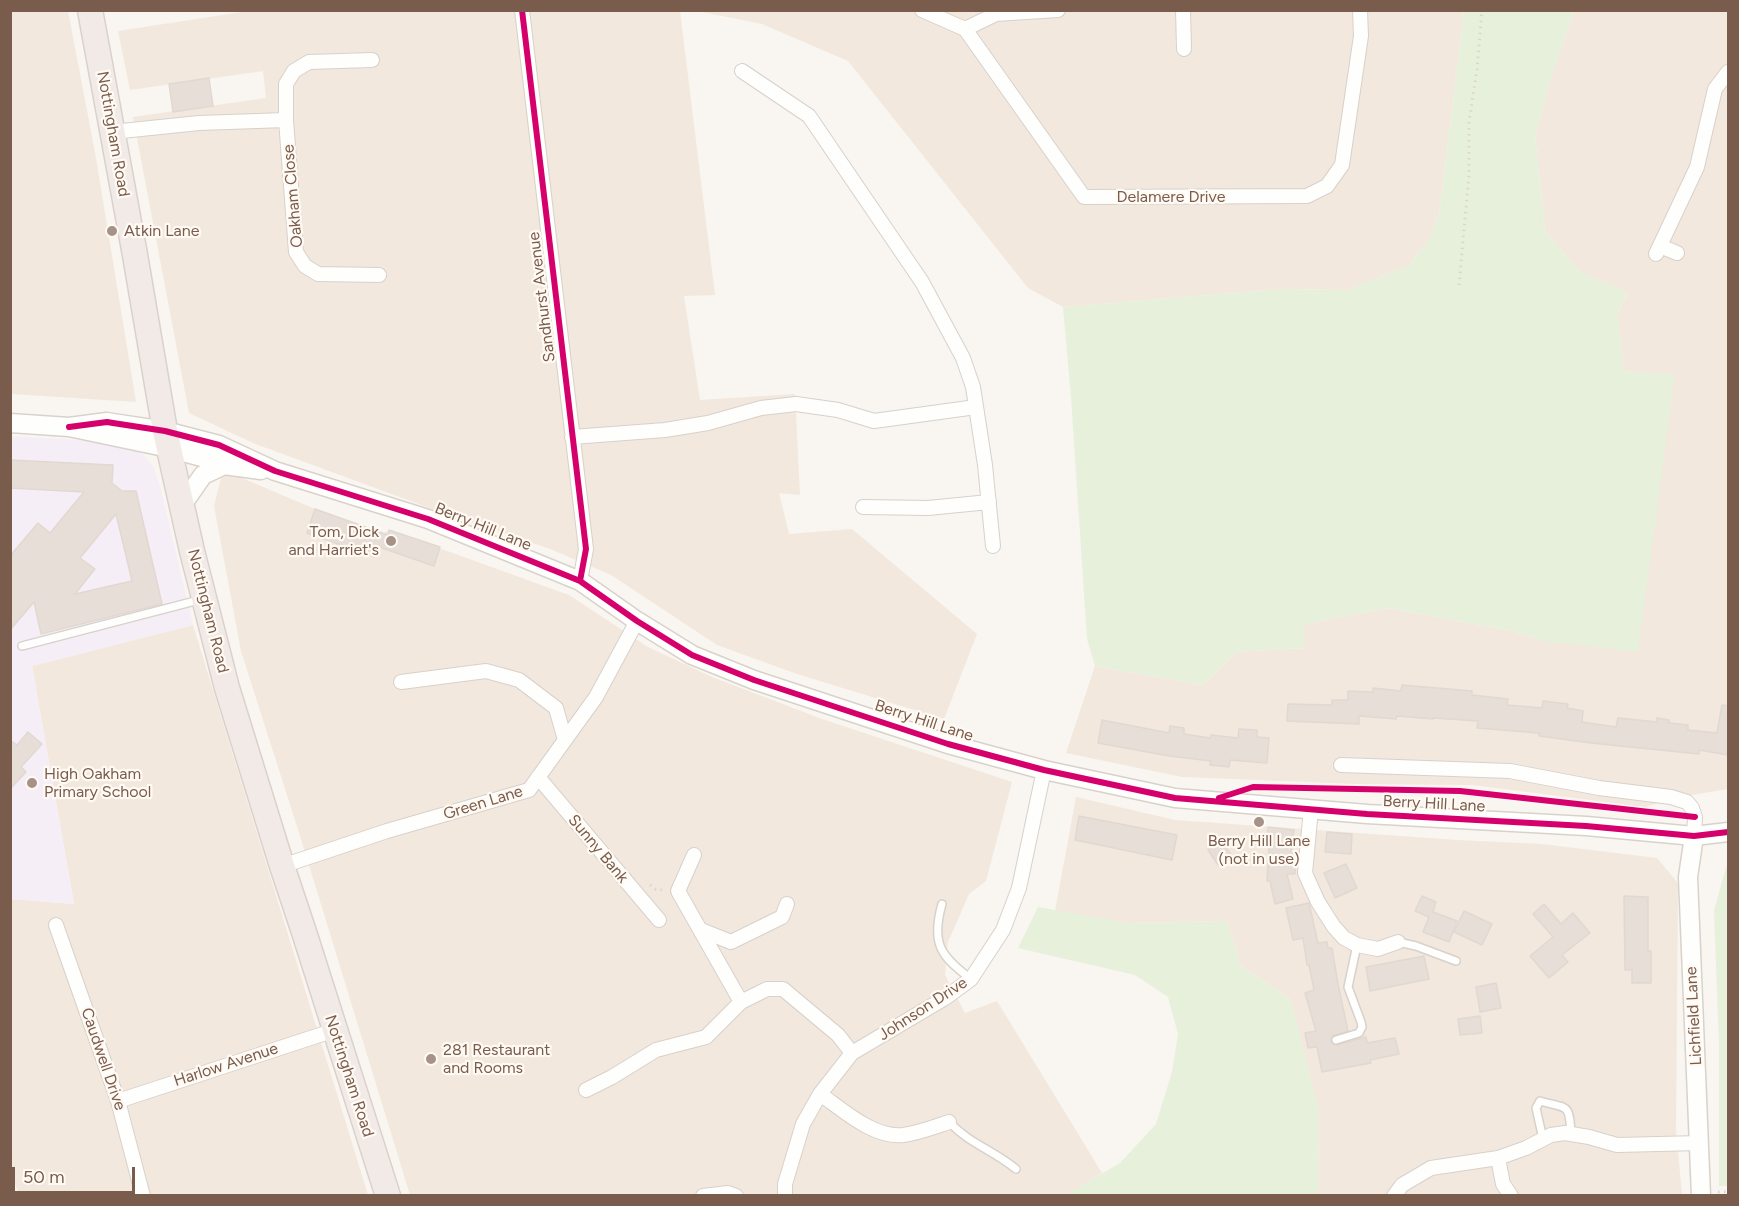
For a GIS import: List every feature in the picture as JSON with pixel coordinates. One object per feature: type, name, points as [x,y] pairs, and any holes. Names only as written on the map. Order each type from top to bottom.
[{"type":"highway","name":"Nottingham Road","points":[[90,10],[167,439],[192,551],[227,688],[388,1196]]},
{"type":"street","name":"Sandhurst Avenue","points":[[522,10],[586,549],[580,580]]},
{"type":"street","points":[[922,10],[965,29],[996,14],[1058,10]]},
{"type":"street","points":[[1183,10],[1184,49]]},
{"type":"street","name":"Delamere Drive","points":[[965,29],[1084,198],[1307,196],[1327,186],[1342,165],[1362,36],[1360,10]]},
{"type":"street","name":"Oakham Close","points":[[372,60],[309,62],[294,71],[286,84],[286,120],[296,252],[305,266],[318,274],[379,275]]},
{"type":"street","points":[[742,71],[809,116],[922,282],[963,358],[973,387],[985,465],[993,546]]},
{"type":"street","points":[[1677,253],[1658,250],[1697,167],[1715,88],[1728,72]]},
{"type":"street","name":"Oakham Close","points":[[112,132],[199,123],[286,120]]},
{"type":"street","points":[[572,437],[665,430],[708,423],[761,408],[796,404],[838,410],[874,421],[976,407]]},
{"type":"street","points":[[10,423],[69,427],[167,439]]},
{"type":"street","name":"Berry Hill Lane","points":[[167,439],[202,457],[224,465],[275,471]]},
{"type":"street","name":"Berry Hill Lane","points":[[167,439],[226,447],[275,471],[428,519],[580,580],[637,621],[692,655],[754,680],[948,744],[1044,770],[1175,798],[1379,815],[1586,826],[1694,836],[1728,832]]},
{"type":"street","points":[[182,505],[203,475],[224,465]]},
{"type":"street","points":[[864,507],[928,508],[989,502]]},
{"type":"street","name":"Green Lane","points":[[282,866],[387,831],[529,790],[597,697],[637,621]]},
{"type":"street","points":[[401,682],[486,671],[519,680],[556,708],[565,740]]},
{"type":"street","points":[[1341,765],[1510,771],[1599,788],[1678,798],[1687,802],[1694,812],[1694,836]]},
{"type":"street","name":"Johnson Drive","points":[[785,1196],[785,1185],[803,1124],[820,1094],[852,1053],[945,998],[971,979],[1003,930],[1019,888],[1044,770]]},
{"type":"street","name":"Sunny Bank","points":[[538,777],[659,920]]},
{"type":"street","points":[[1311,809],[1305,873],[1317,902],[1344,938],[1357,945],[1378,949],[1398,942]]},
{"type":"street","name":"Lichfield Lane","points":[[1694,836],[1688,877],[1701,1196]]},
{"type":"street","points":[[694,855],[678,891],[741,1002]]},
{"type":"street","points":[[701,930],[731,942],[782,917],[787,904]]},
{"type":"street","name":"Caudwell Drive","points":[[56,925],[118,1101],[143,1196]]},
{"type":"street","points":[[586,1090],[656,1050],[706,1037],[741,1002],[767,989],[783,989],[838,1035],[852,1053]]},
{"type":"street","name":"Harlow Avenue","points":[[118,1101],[334,1030]]},
{"type":"street","points":[[820,1094],[880,1132],[900,1135],[917,1133],[949,1122]]},
{"type":"street","points":[[1394,1196],[1402,1185],[1431,1168],[1498,1158],[1526,1148],[1551,1135],[1566,1133],[1617,1144],[1700,1143]]},
{"type":"street","points":[[1498,1158],[1503,1184],[1511,1196]]},
{"type":"street","points":[[703,1196],[728,1193],[736,1196]]},
{"type":"lane","points":[[22,646],[204,598]]},
{"type":"lane","points":[[942,904],[937,923],[940,945],[946,957],[971,979]]},
{"type":"lane","points":[[1398,942],[1416,946],[1456,961]]},
{"type":"lane","points":[[1336,1040],[1359,1033],[1362,1027],[1347,984],[1357,945]]},
{"type":"lane","points":[[1542,1139],[1536,1108],[1540,1101],[1566,1108],[1570,1112],[1571,1134]]},
{"type":"lane","points":[[949,1122],[961,1135],[993,1152],[1016,1169]]},
{"type":"path","points":[[1459,285],[1469,175],[1469,122],[1477,69],[1482,10]]},
{"type":"shaded area","points":[[255,10],[680,11],[715,295],[684,296],[700,400],[795,394],[800,495],[779,493],[789,534],[852,529],[977,634],[944,719],[797,674],[717,645],[611,575],[550,549],[435,510],[253,443],[189,413],[133,117],[266,98],[263,71],[130,90],[118,31]]},
{"type":"shaded area","points":[[10,11],[68,11],[96,158],[136,402],[11,394]]},
{"type":"shaded area","points":[[697,11],[1464,11],[1439,214],[1428,241],[1408,266],[1348,290],[1279,289],[1063,307],[1028,288],[848,61],[762,24]]},
{"type":"shaded area","points":[[1574,11],[1728,11],[1728,789],[1680,797],[1645,807],[1472,785],[1356,784],[1182,777],[1066,753],[1095,666],[1203,685],[1236,652],[1304,648],[1304,624],[1388,608],[1508,630],[1545,641],[1675,375],[1624,371],[1617,314],[1627,293],[1579,271],[1545,231],[1535,137],[1551,76]]},
{"type":"shaded area","name":"High Oakham Primary School","points":[[10,436],[113,442],[128,445],[143,454],[154,468],[161,490],[193,625],[32,666],[74,904],[11,899]]},
{"type":"shaded area","points":[[223,470],[315,509],[383,534],[389,530],[569,595],[648,647],[712,677],[822,719],[1012,782],[986,881],[969,894],[948,942],[945,975],[965,1013],[997,1001],[1102,1173],[1065,1196],[410,1195],[241,651],[214,506]]},
{"type":"shaded area","points":[[193,625],[368,1195],[19,1195],[10,1170],[10,899],[74,904],[32,666]]},
{"type":"shaded area","points":[[1076,797],[1175,820],[1542,844],[1657,858],[1678,883],[1676,1129],[1682,1195],[1314,1195],[1318,1192],[1319,1112],[1291,1000],[1241,966],[1227,921],[1129,923],[1055,911]]},
{"type":"green space","points":[[1464,11],[1574,11],[1551,76],[1535,137],[1545,231],[1579,271],[1627,292],[1617,314],[1624,371],[1675,374],[1638,652],[1545,641],[1508,630],[1388,608],[1304,624],[1304,648],[1236,652],[1203,685],[1095,666],[1087,639],[1063,307],[1279,289],[1348,290],[1408,266],[1428,241],[1439,214]]},
{"type":"green space","points":[[1726,867],[1728,867],[1728,1186],[1719,1186],[1719,1043],[1714,911]]},
{"type":"green space","points":[[1038,907],[1129,923],[1227,921],[1241,966],[1291,1000],[1319,1112],[1318,1192],[1314,1196],[1065,1195],[1120,1163],[1156,1124],[1172,1072],[1178,1034],[1168,997],[1135,975],[1018,948]]},
{"type":"building","points":[[209,78],[213,106],[173,112],[169,84]]},
{"type":"building","points":[[10,460],[113,465],[112,483],[122,491],[136,491],[162,604],[41,634],[34,602],[10,630],[10,556],[38,523],[50,533],[84,492],[10,488]],"holes":[[[116,514],[132,581],[75,594],[95,569],[80,558]]]},
{"type":"building","points":[[315,509],[388,535],[389,530],[440,547],[434,566],[379,547],[375,557],[307,533]]},
{"type":"building","points":[[1402,685],[1472,691],[1472,695],[1508,699],[1507,705],[1542,708],[1543,701],[1568,704],[1567,708],[1583,711],[1582,722],[1616,727],[1618,718],[1657,722],[1657,718],[1669,720],[1669,723],[1688,725],[1688,730],[1717,733],[1722,705],[1728,706],[1728,755],[1699,750],[1699,754],[1591,743],[1539,736],[1539,733],[1477,728],[1478,721],[1359,716],[1359,724],[1287,721],[1288,704],[1332,705],[1332,700],[1348,700],[1348,691],[1373,692],[1373,688],[1401,691]]},
{"type":"building","points":[[1102,720],[1169,733],[1170,726],[1184,728],[1184,734],[1210,738],[1211,735],[1238,738],[1239,729],[1257,730],[1257,737],[1269,738],[1267,763],[1230,760],[1229,767],[1210,765],[1211,761],[1098,743]]},
{"type":"building","points":[[28,732],[42,744],[21,767],[26,772],[10,789],[10,740],[17,745]]},
{"type":"building","points":[[1079,816],[1177,835],[1172,860],[1075,840]]},
{"type":"building","points":[[1268,827],[1294,830],[1291,852],[1296,853],[1295,874],[1287,874],[1293,899],[1275,904],[1270,881],[1267,881]]},
{"type":"building","points":[[1327,832],[1352,834],[1351,854],[1325,852]]},
{"type":"building","points":[[1222,841],[1232,856],[1218,865],[1208,850]]},
{"type":"building","points":[[1346,864],[1357,888],[1335,898],[1324,873]]},
{"type":"building","points":[[1422,896],[1436,902],[1433,912],[1457,921],[1449,942],[1423,932],[1429,917],[1415,911]]},
{"type":"building","points":[[1624,896],[1648,897],[1648,951],[1651,951],[1651,983],[1632,983],[1632,970],[1625,970]]},
{"type":"building","points":[[1309,903],[1318,943],[1327,942],[1328,948],[1332,948],[1348,1031],[1332,1036],[1331,1042],[1337,1045],[1366,1037],[1367,1043],[1395,1038],[1399,1054],[1370,1060],[1371,1063],[1322,1072],[1317,1047],[1308,1048],[1305,1033],[1316,1031],[1305,993],[1314,990],[1309,965],[1307,965],[1303,938],[1293,940],[1286,908]]},
{"type":"building","points":[[1544,904],[1561,924],[1573,913],[1590,933],[1562,955],[1568,962],[1549,978],[1530,956],[1553,937],[1533,914]]},
{"type":"building","points":[[1464,911],[1492,924],[1482,945],[1454,932]]},
{"type":"building","points":[[1424,956],[1429,979],[1370,991],[1366,967]]},
{"type":"building","points":[[1496,983],[1501,1008],[1480,1012],[1476,987]]},
{"type":"building","points":[[1480,1016],[1482,1033],[1460,1035],[1458,1019]]},
{"type":"cycle path","points":[[522,10],[586,549],[580,581]]},
{"type":"cycle path","points":[[69,427],[107,422],[165,431],[219,445],[275,471],[428,519],[580,581],[637,621],[692,655],[754,680],[948,744],[1044,770],[1175,798],[1367,814],[1586,826],[1694,836],[1728,832]]},
{"type":"cycle path","points":[[1219,798],[1253,787],[1460,791],[1695,817]]},
{"type":"place","name":"Atkin Lane","points":[[112,231]]},
{"type":"place","name":"Tom, Dick and Harriet's","points":[[391,541]]},
{"type":"place","name":"High Oakham Primary School","points":[[32,783]]},
{"type":"place","name":"Berry Hill Lane (not in use)","points":[[1259,822]]},
{"type":"place","name":"281 Restaurant and Rooms","points":[[431,1059]]}]
